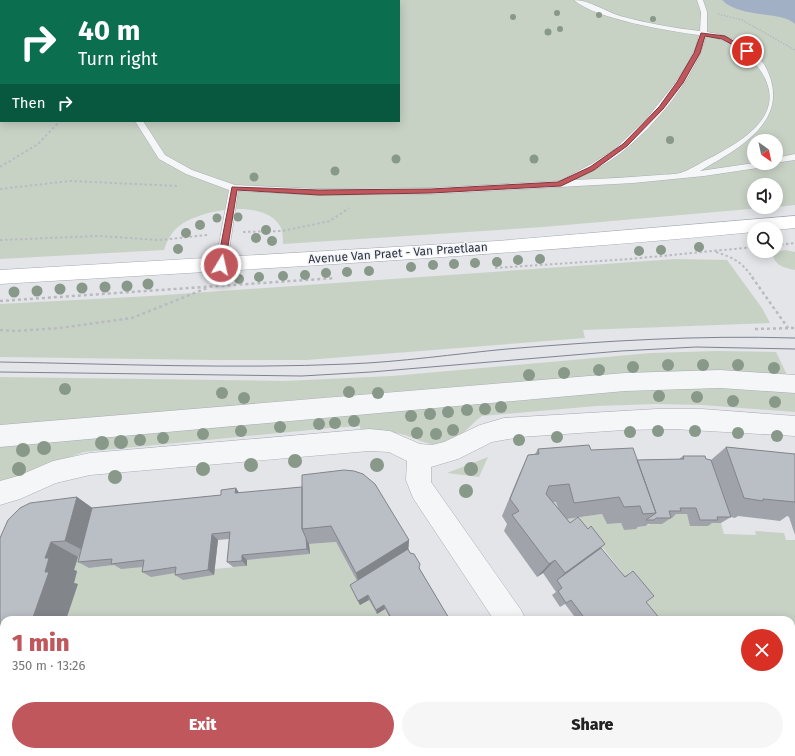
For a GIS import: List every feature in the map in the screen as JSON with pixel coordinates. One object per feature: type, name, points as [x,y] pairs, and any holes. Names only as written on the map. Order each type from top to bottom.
[{"type":"main road","name":"Avenue Van Praet - Van Praetlaan","points":[[0,277],[221,265],[561,242],[795,222]]},
{"type":"street","points":[[0,436],[625,382],[720,379],[795,384]]},
{"type":"street","points":[[0,493],[22,487],[54,473],[71,468],[110,462],[369,440],[382,440],[419,456],[432,456],[448,452],[496,430],[587,422],[689,419],[795,426]]},
{"type":"street","points":[[419,456],[418,480],[422,490],[508,616]]},
{"type":"lane","points":[[578,0],[609,15],[641,23],[723,37],[747,51],[762,66],[773,84],[776,97],[773,113],[763,128],[734,147],[684,175]]},
{"type":"lane","points":[[559,184],[592,168],[625,145],[661,108],[680,83],[697,53],[703,34],[704,12],[700,0]]},
{"type":"lane","points":[[140,122],[162,156],[189,172],[234,188],[319,192],[431,191],[633,180],[747,166]]},
{"type":"lane","points":[[783,160],[795,157]]},
{"type":"lane","points":[[221,265],[234,188]]},
{"type":"path","points":[[704,12],[732,16],[742,20],[795,50]]},
{"type":"path","points":[[0,167],[38,144],[59,122]]},
{"type":"path","points":[[0,189],[70,180],[179,186]]},
{"type":"path","points":[[0,240],[98,236],[160,240],[226,233],[282,231],[330,221],[372,192]]},
{"type":"path","points":[[783,244],[795,243]]},
{"type":"path","points":[[738,249],[747,248]]},
{"type":"path","points":[[713,251],[733,258],[744,265],[788,328]]},
{"type":"path","points":[[0,330],[16,331],[60,328],[132,318],[153,311],[209,287]]},
{"type":"path","points":[[780,328],[783,332]]},
{"type":"path","points":[[755,329],[795,328]]},
{"type":"shaded area","points":[[400,0],[795,0],[795,205],[783,206],[783,178],[747,178],[747,209],[543,227],[283,244],[281,228],[272,217],[260,212],[246,209],[231,209],[215,211],[188,221],[178,227],[168,240],[164,250],[0,259],[0,122],[400,122]]},
{"type":"shaded area","points":[[783,250],[795,252],[795,270],[781,266],[774,259],[783,258]]},
{"type":"shaded area","points":[[676,259],[727,260],[762,308],[770,323],[583,330],[585,338],[306,360],[0,357],[0,304],[151,296]]},
{"type":"shaded area","points":[[717,351],[776,352],[788,377],[0,429],[0,377],[284,381],[392,376],[651,353]]},
{"type":"shaded area","points":[[696,386],[795,392],[795,412],[702,405],[655,404],[596,406],[482,416],[456,439],[439,445],[434,445],[396,433],[361,435],[360,426],[331,428],[84,452],[0,482],[0,444],[563,395]]},
{"type":"shaded area","points":[[488,457],[479,477],[447,473]]},
{"type":"shaded area","points":[[556,502],[561,520],[602,514],[607,524],[621,523],[624,530],[646,526],[671,514],[687,514],[691,526],[707,523],[721,523],[724,534],[756,535],[755,531],[784,533],[786,540],[795,540],[795,616],[646,616],[638,606],[652,596],[631,571],[625,576],[603,548],[595,553],[538,504]]},
{"type":"shaded area","points":[[336,542],[359,585],[360,605],[369,600],[377,614],[385,609],[388,616],[67,616],[77,585],[74,584],[73,572],[78,557],[92,555],[89,568],[122,564],[153,566],[183,572],[247,566],[247,560],[309,554],[309,544]]},
{"type":"water","points":[[722,0],[795,0],[795,24],[780,17],[739,10]]},
{"type":"building","points":[[589,445],[591,450],[633,448],[656,513],[643,514],[640,506],[624,507],[619,497],[574,503],[569,484],[549,486],[546,494],[570,523],[578,517],[588,529],[591,526],[605,544],[565,573],[555,560],[549,564],[512,515],[519,511],[510,499],[528,455],[539,454],[538,449]]},
{"type":"building","points":[[726,447],[795,454],[795,502],[763,499],[763,501],[744,498]]},
{"type":"building","points":[[683,456],[705,456],[706,459],[711,460],[731,517],[717,517],[718,520],[700,520],[696,508],[680,508],[681,511],[669,511],[671,518],[646,520],[656,513],[637,460],[684,459]]},
{"type":"building","points":[[344,470],[363,474],[375,484],[409,540],[356,573],[331,526],[302,529],[302,475]]},
{"type":"building","points":[[302,487],[302,529],[306,538],[307,549],[242,555],[242,561],[227,562],[230,532],[212,534],[208,570],[175,575],[176,567],[142,572],[144,560],[111,564],[112,559],[78,562],[92,508],[221,495],[221,490],[236,488],[235,493]]},
{"type":"building","points":[[77,497],[65,541],[51,542],[45,558],[49,558],[45,572],[49,572],[33,616],[0,616],[0,538],[8,520],[20,508],[30,503]]},
{"type":"building","points":[[601,548],[625,577],[633,571],[654,596],[646,602],[658,616],[583,616],[571,600],[566,603],[558,591],[562,588],[557,580]]},
{"type":"building","points":[[408,549],[410,553],[414,554],[420,564],[419,568],[448,616],[390,616],[384,605],[376,610],[368,595],[358,601],[350,585]]},
{"type":"tram line","points":[[0,362],[174,366],[348,364],[388,362],[579,343],[723,337],[795,338]]},
{"type":"tram line","points":[[0,372],[302,376],[371,372],[621,351],[696,347],[795,349]]},
{"type":"route","points":[[221,265],[234,188],[319,192],[372,192],[431,191],[559,184],[592,168],[625,145],[661,108],[680,83],[697,53],[703,34],[723,37],[747,51]]}]
